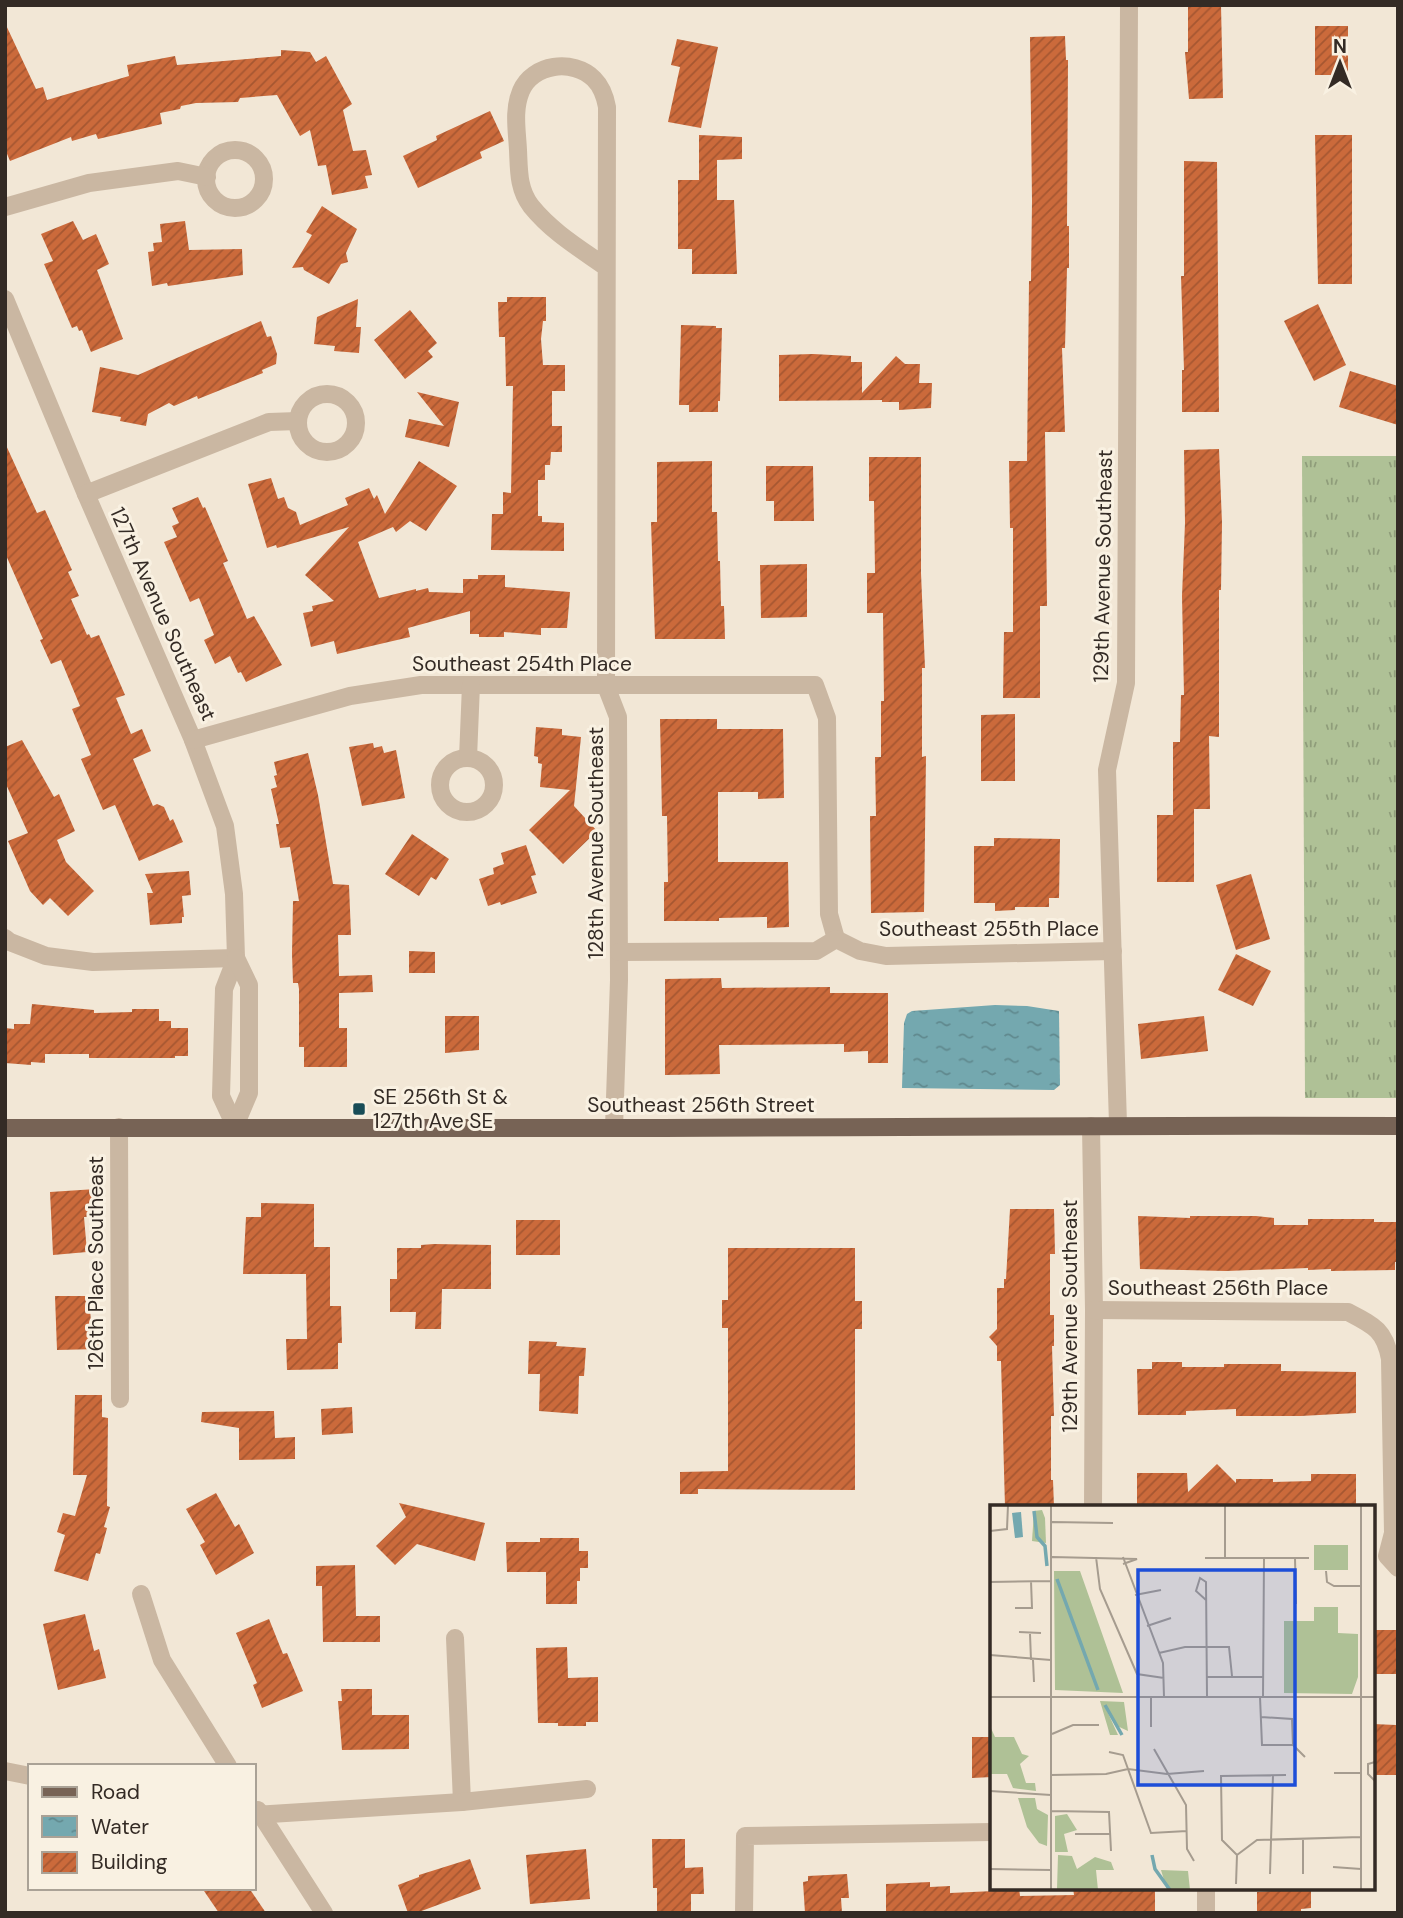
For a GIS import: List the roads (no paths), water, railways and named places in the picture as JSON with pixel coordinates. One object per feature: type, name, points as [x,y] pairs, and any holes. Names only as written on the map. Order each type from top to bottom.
[{"type":"main road","name":"Southeast 256th Street","points":[[5,1128],[614,1128],[1118,1124],[1398,1126]]},
{"type":"street","name":"129th Avenue Southeast","points":[[1118,1124],[1107,770],[1126,683],[1129,5]]},
{"type":"street","name":"128th Avenue Southeast","points":[[606,267],[556,233],[530,205],[519,184],[516,108],[521,90],[538,72],[556,66],[570,66],[593,78],[604,94],[607,107],[606,686],[618,717],[619,952],[614,1128]]},
{"type":"street","points":[[5,208],[89,183],[178,172],[207,177]]},
{"type":"street","name":"127th Avenue Southeast","points":[[5,299],[193,740],[225,826],[234,894],[236,958],[224,989],[221,1096],[235,1126]]},
{"type":"street","points":[[86,494],[269,422],[298,421]]},
{"type":"street","name":"Southeast 254th Place","points":[[193,740],[350,696],[421,685],[815,685],[827,718],[829,915],[836,939]]},
{"type":"street","points":[[468,758],[471,685]]},
{"type":"street","name":"Southeast 255th Place","points":[[836,939],[860,951],[886,956],[1113,951]]},
{"type":"street","points":[[619,952],[816,951],[836,939]]},
{"type":"street","points":[[7,940],[46,956],[93,962],[236,958]]},
{"type":"street","name":"127th Avenue Southeast","points":[[235,1126],[249,1093],[249,985],[236,958]]},
{"type":"street","name":"129th Avenue Southeast","points":[[1091,1126],[1093,1505]]},
{"type":"street","name":"126th Place Southeast","points":[[118,1127],[120,1399]]},
{"type":"street","name":"Southeast 256th Place","points":[[1094,1310],[1348,1312],[1379,1330],[1387,1342],[1390,1359],[1393,1533],[1386,1562]]},
{"type":"street","points":[[141,1594],[162,1660],[227,1764]]},
{"type":"street","points":[[455,1638],[462,1802]]},
{"type":"street","points":[[5,1771],[28,1776]]},
{"type":"street","points":[[256,1812],[462,1802],[587,1790]]},
{"type":"street","points":[[256,1812],[324,1913]]},
{"type":"street","points":[[744,1913],[745,1836],[990,1832]]},
{"type":"street","points":[[1206,1890],[1206,1913]]},
{"type":"water","points":[[995,1005],[1059,1011],[1060,1085],[1054,1090],[902,1088],[904,1023],[907,1014],[912,1011]]},
{"type":"place","name":"SE 256th St & 127th Ave SE","points":[[359,1109]]}]
